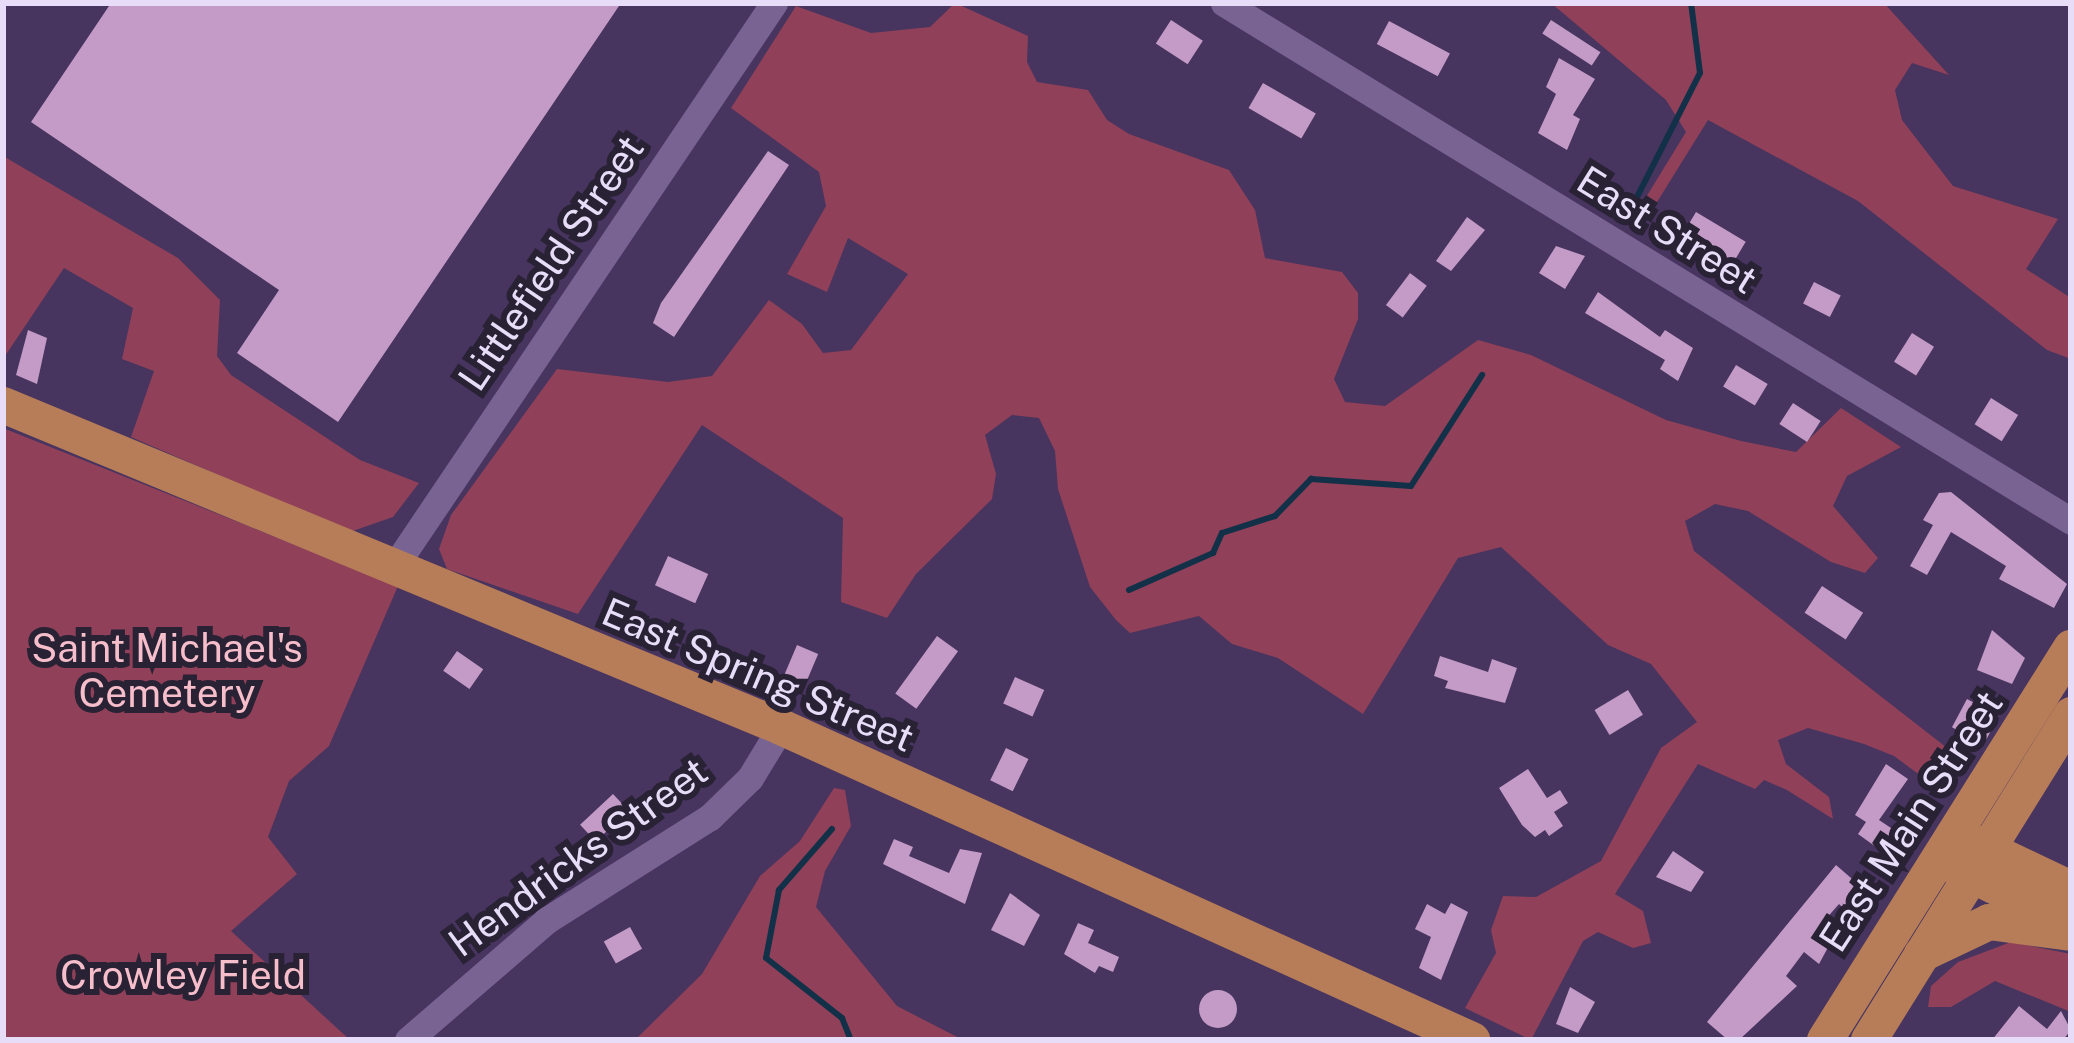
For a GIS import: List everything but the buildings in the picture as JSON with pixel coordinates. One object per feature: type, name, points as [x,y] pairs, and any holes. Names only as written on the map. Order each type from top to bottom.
[{"type":"main road","name":"East Spring Street","points":[[3,405],[781,728],[1472,1040]]},
{"type":"main road","name":"East Main Street","points":[[1868,1040],[1915,960],[1961,853],[2071,648]]},
{"type":"main road","name":"East Main Street","points":[[1825,1040],[1961,853],[2071,716]]},
{"type":"main road","points":[[1961,853],[2071,890]]},
{"type":"main road","points":[[1961,853],[2071,928]]},
{"type":"main road","points":[[1915,960],[1954,932],[1989,922],[2071,928]]},
{"type":"street","name":"Littlefield Street","points":[[394,567],[774,3]]},
{"type":"street","name":"East Street","points":[[1224,3],[2071,521]]},
{"type":"street","name":"Hendricks Street","points":[[408,1040],[547,920],[710,818],[750,778],[781,728]]},
{"type":"green space","points":[[955,3],[1028,36],[1027,62],[1037,82],[1088,90],[1107,120],[1129,134],[1229,170],[1255,210],[1265,258],[1342,272],[1358,293],[1358,319],[1334,379],[1345,402],[1385,406],[1478,340],[1531,355],[1666,420],[1741,441],[1796,452],[1841,408],[1901,447],[1847,476],[1833,506],[1878,558],[1865,573],[1831,562],[1748,511],[1715,504],[1685,521],[1694,551],[1969,765],[1944,793],[1894,756],[1864,744],[1808,728],[1778,740],[1786,764],[1829,797],[1833,819],[1764,780],[1755,789],[1698,764],[1615,894],[1643,911],[1651,943],[1633,948],[1598,932],[1583,941],[1531,1040],[1465,1008],[1496,953],[1491,930],[1503,896],[1536,897],[1601,861],[1661,748],[1697,722],[1651,664],[1608,645],[1501,547],[1458,558],[1363,714],[1278,658],[1232,644],[1199,616],[1130,633],[1090,587],[1058,489],[1055,451],[1039,418],[1012,415],[985,435],[996,474],[992,499],[916,574],[887,618],[841,602],[843,518],[702,425],[578,614],[447,569],[439,549],[451,515],[557,369],[668,382],[712,376],[769,300],[802,324],[823,353],[851,350],[908,274],[848,238],[827,292],[787,274],[826,206],[819,172],[731,108],[796,6],[871,33],[930,27]]},
{"type":"green space","points":[[1551,3],[1884,3],[1949,75],[1912,63],[1895,90],[1902,120],[1953,186],[2058,219],[2026,269],[2071,298],[2071,359],[2047,350],[1858,201],[1708,120],[1639,231],[1629,225],[1686,132],[1666,100]]},
{"type":"green space","points":[[3,156],[178,258],[220,300],[217,356],[231,375],[360,460],[419,483],[393,517],[350,532],[131,437],[154,371],[122,359],[133,308],[64,268],[3,359]]},
{"type":"green space","name":"Saint Michael's Cemetery","points":[[3,428],[398,586],[329,746],[289,781],[268,837],[297,874],[231,931],[350,1040],[3,1040]]},
{"type":"green space","points":[[834,788],[845,790],[851,826],[825,871],[816,907],[897,1006],[963,1040],[635,1040],[702,974],[760,876],[800,841]]},
{"type":"green space","points":[[2011,942],[2071,954],[2071,1012],[1995,981],[1951,1007],[1928,1007],[1931,986],[1958,962]]},
{"type":"waterway","points":[[1637,197],[1700,73],[1691,3]]},
{"type":"waterway","points":[[1129,590],[1213,553],[1222,533],[1275,516],[1311,479],[1411,486],[1482,375]]},
{"type":"waterway","points":[[832,829],[779,890],[766,958],[842,1018],[851,1040]]},
{"type":"park label","name":"Crowley Field","points":[[183,975]]}]
